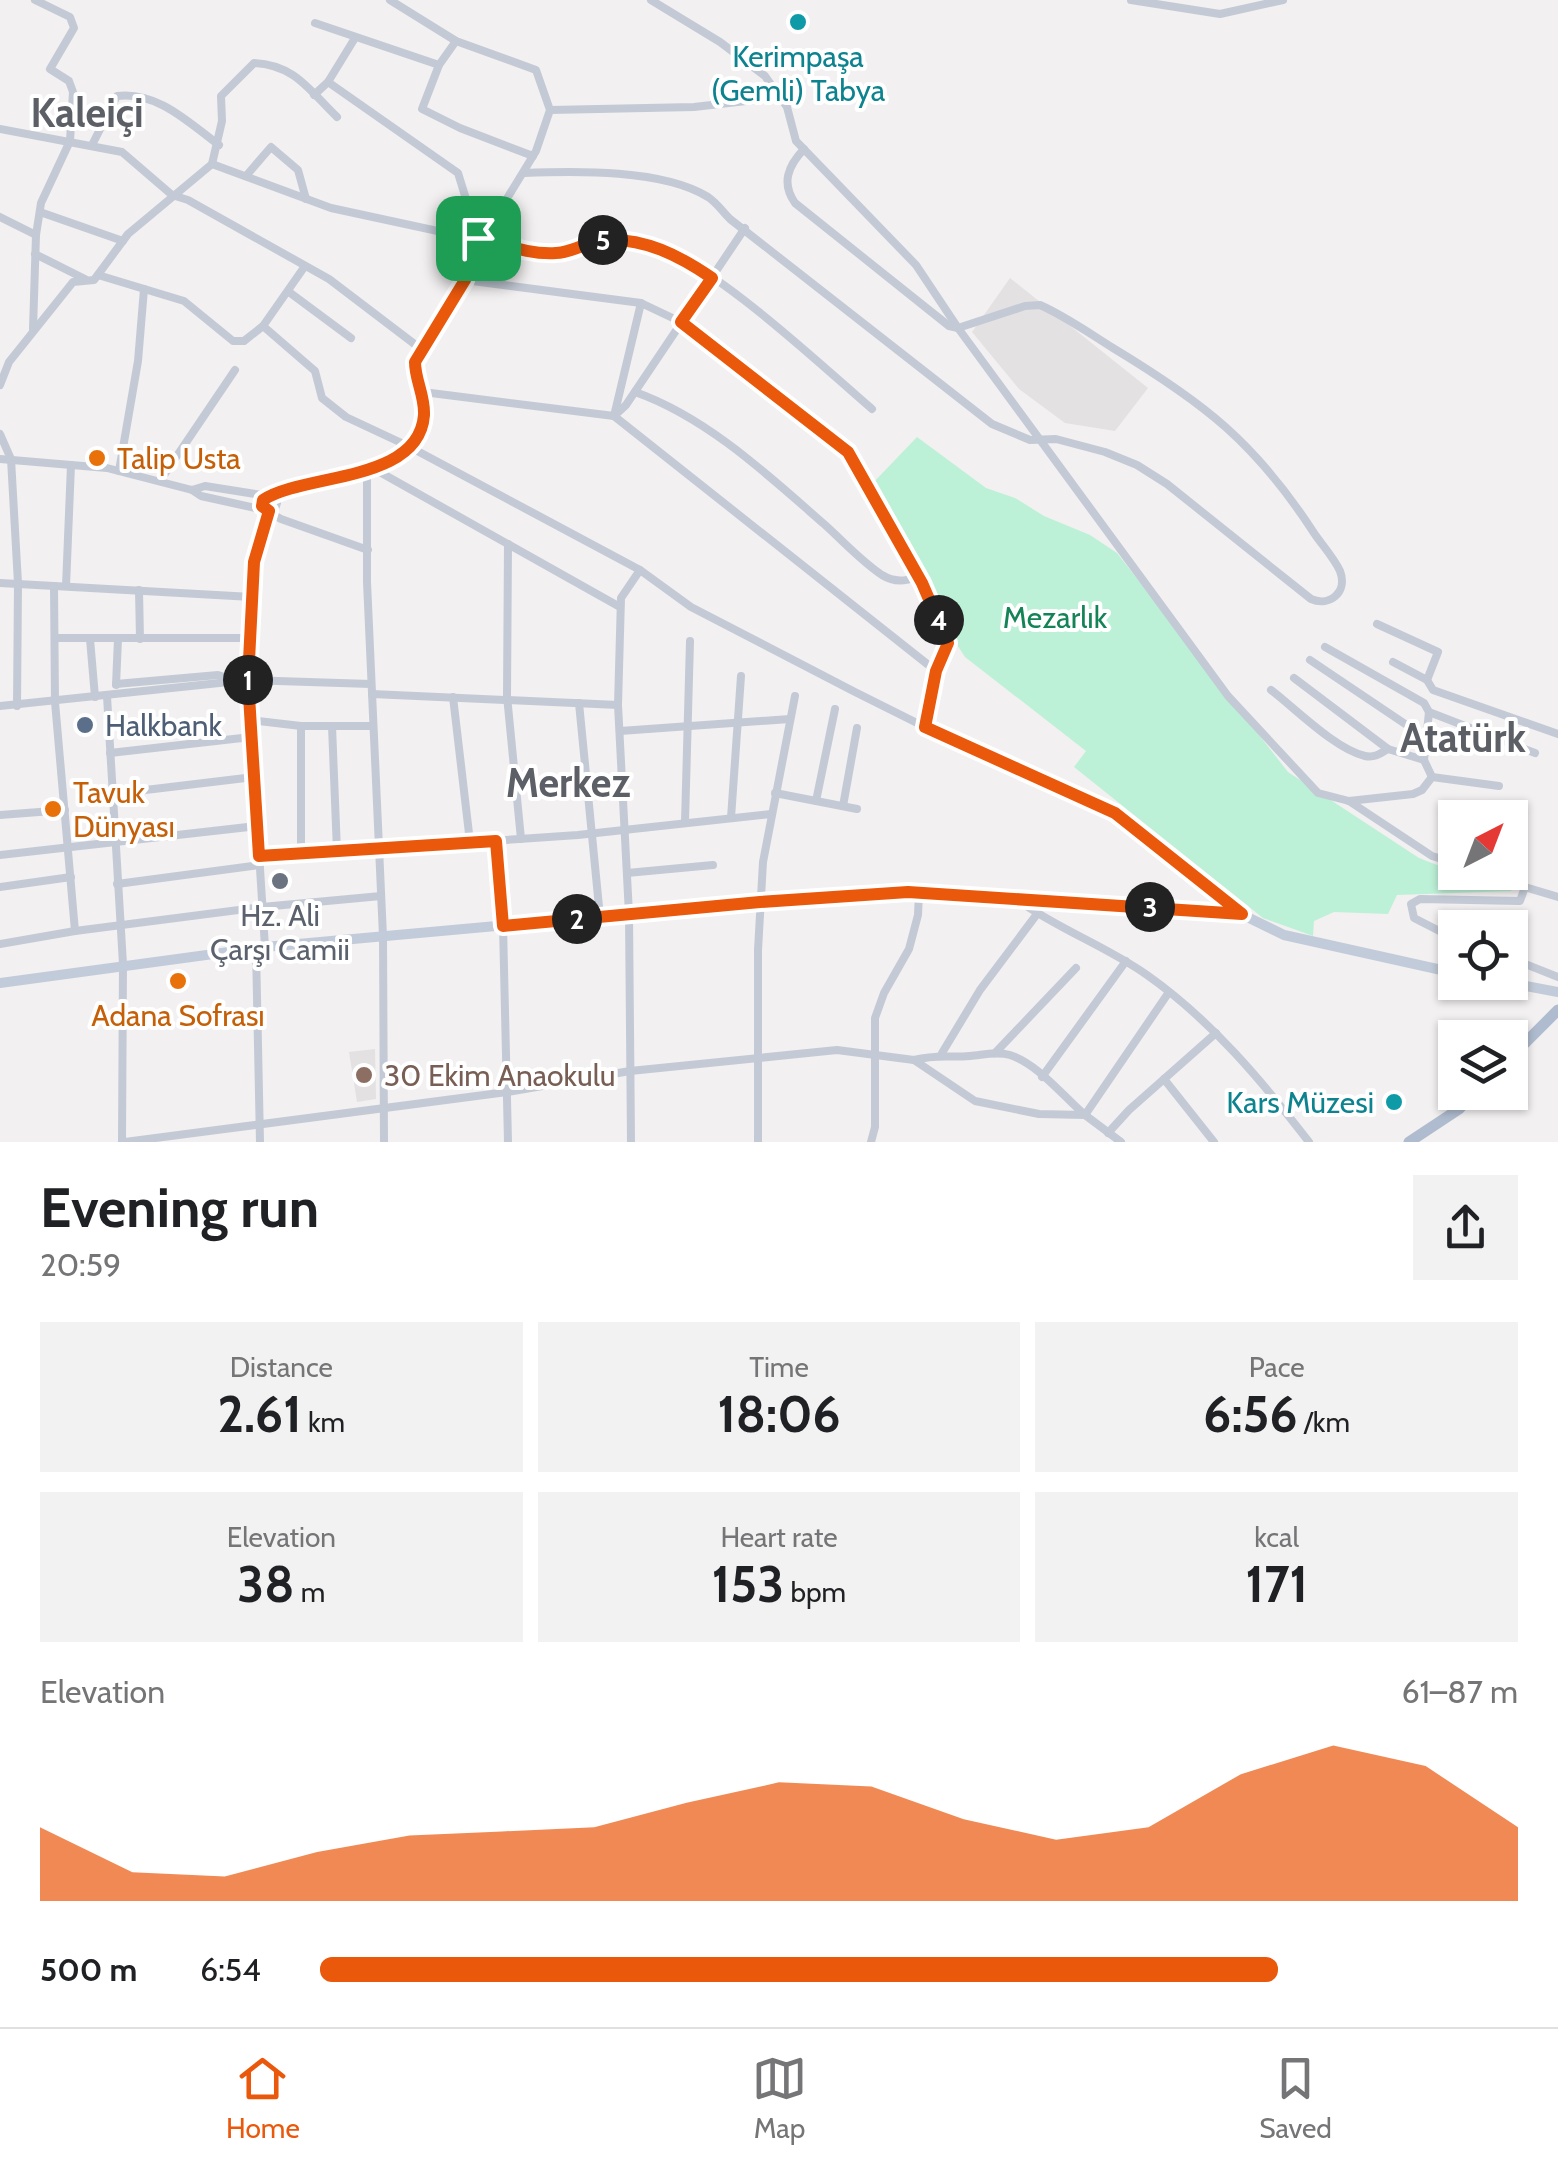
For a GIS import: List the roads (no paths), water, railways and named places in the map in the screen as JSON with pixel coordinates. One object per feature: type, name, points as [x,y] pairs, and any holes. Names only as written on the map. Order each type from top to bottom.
[{"type":"main road","points":[[0,983],[260,948],[760,902],[919,892],[1242,914],[1284,934],[1438,969]]},
{"type":"main road","points":[[1528,986],[1558,992]]},
{"type":"main road","points":[[1528,1040],[1558,1010]]},
{"type":"main road","points":[[1409,1142],[1456,1110]]},
{"type":"street","points":[[33,328],[40,212],[70,141],[72,86],[50,68],[74,25],[68,16],[36,0]]},
{"type":"street","points":[[268,496],[371,470],[408,446],[423,421],[423,392],[415,368],[421,349],[436,332],[465,280],[478,238],[533,156],[550,110],[536,70],[456,40],[390,0]]},
{"type":"street","points":[[651,0],[735,52],[765,76],[782,97],[793,134],[804,149],[916,265],[1098,522],[1228,696],[1318,793],[1350,801],[1438,858]]},
{"type":"street","points":[[1130,0],[1220,14],[1283,0]]},
{"type":"street","points":[[315,23],[439,65]]},
{"type":"street","points":[[314,95],[328,82],[355,38]]},
{"type":"street","points":[[456,40],[439,65],[422,109],[533,156]]},
{"type":"street","points":[[0,385],[9,362],[33,328],[73,282],[94,280],[123,241],[172,194],[212,164],[218,145],[221,96],[254,63],[287,69],[336,118]]},
{"type":"street","points":[[328,82],[458,173],[478,238]]},
{"type":"street","points":[[92,144],[116,96],[134,94],[162,103],[218,145]]},
{"type":"street","points":[[550,110],[694,107],[782,97]]},
{"type":"street","points":[[0,129],[122,152],[172,194],[344,289],[421,349]]},
{"type":"street","points":[[246,176],[271,147],[298,170],[306,199]]},
{"type":"street","points":[[524,172],[588,170],[651,179],[707,196],[730,219],[981,417],[1030,440],[1056,439],[1137,465],[1167,484],[1311,599],[1325,602],[1339,592],[1340,572],[1290,498],[1250,449],[1194,398],[1040,306],[1026,306],[958,328],[946,324],[795,204],[788,192],[787,178],[792,163],[804,149]]},
{"type":"street","points":[[212,164],[306,199],[406,226],[544,253],[568,252],[600,240],[654,246],[712,278],[872,409]]},
{"type":"street","points":[[40,212],[123,241]]},
{"type":"street","points":[[0,217],[36,235]]},
{"type":"street","points":[[614,416],[745,228]]},
{"type":"street","points":[[35,254],[88,281]]},
{"type":"street","points":[[98,275],[184,301],[233,341],[244,342],[263,326],[305,266]]},
{"type":"street","points":[[465,280],[640,302],[681,322],[848,452],[919,578],[948,643],[936,671],[925,727]]},
{"type":"street","points":[[119,471],[138,361],[144,288]]},
{"type":"street","points":[[288,292],[351,338]]},
{"type":"street","points":[[614,416],[640,302]]},
{"type":"street","points":[[263,326],[315,372],[322,398],[346,417],[640,570],[691,607],[925,727],[1115,813],[1242,914]]},
{"type":"street","points":[[160,481],[236,370]]},
{"type":"street","points":[[423,392],[614,416],[936,671]]},
{"type":"street","points":[[634,392],[672,406],[697,422],[882,575],[904,582],[919,578]]},
{"type":"street","points":[[0,434],[18,583],[17,706]]},
{"type":"street","points":[[5,459],[119,471],[160,481],[201,496],[267,511],[368,550]]},
{"type":"street","points":[[66,586],[71,465]]},
{"type":"street","points":[[371,470],[621,603]]},
{"type":"street","points":[[371,470],[368,550],[381,896],[384,1142]]},
{"type":"street","points":[[192,490],[205,486],[274,498],[275,509],[267,511]]},
{"type":"street","points":[[260,1142],[262,907],[244,681],[254,562],[267,511]]},
{"type":"street","points":[[508,544],[507,698],[522,839]]},
{"type":"street","points":[[631,1142],[629,914],[618,705],[621,603],[630,581],[640,570]]},
{"type":"street","points":[[0,583],[252,596]]},
{"type":"street","points":[[54,586],[55,702],[75,931]]},
{"type":"street","points":[[139,590],[140,639]]},
{"type":"street","points":[[1377,624],[1438,652],[1427,680]]},
{"type":"street","points":[[55,638],[249,638]]},
{"type":"street","points":[[90,639],[95,697]]},
{"type":"street","points":[[118,639],[110,752],[123,964],[124,1142],[383,1110],[630,1071],[836,1050],[914,1060],[942,1053],[964,1056],[996,1052],[1012,1056],[1122,1142]]},
{"type":"street","points":[[685,822],[690,641]]},
{"type":"street","points":[[1325,647],[1424,703],[1429,712],[1424,760],[1432,777]]},
{"type":"street","points":[[1310,660],[1426,738]]},
{"type":"street","points":[[1393,662],[1427,680],[1433,690],[1558,734]]},
{"type":"street","points":[[116,684],[218,675],[244,681],[453,697],[618,705]]},
{"type":"street","points":[[731,818],[741,676]]},
{"type":"street","points":[[1294,678],[1388,749],[1424,760]]},
{"type":"street","points":[[0,706],[244,681]]},
{"type":"street","points":[[1271,690],[1340,744],[1366,756],[1376,756],[1388,749]]},
{"type":"street","points":[[1424,703],[1433,690]]},
{"type":"street","points":[[758,1142],[760,902],[771,814],[795,696]]},
{"type":"street","points":[[453,697],[470,842]]},
{"type":"street","points":[[578,703],[600,917]]},
{"type":"street","points":[[816,800],[835,709]]},
{"type":"street","points":[[1429,712],[1535,753]]},
{"type":"street","points":[[620,731],[790,719]]},
{"type":"street","points":[[250,720],[301,726],[373,726]]},
{"type":"street","points":[[301,726],[301,854]]},
{"type":"street","points":[[332,726],[336,852]]},
{"type":"street","points":[[843,806],[857,728]]},
{"type":"street","points":[[110,752],[251,737]]},
{"type":"street","points":[[1350,801],[1413,794],[1422,790],[1432,777]]},
{"type":"street","points":[[1432,777],[1500,786]]},
{"type":"street","points":[[112,794],[254,778]]},
{"type":"street","points":[[775,792],[857,808]]},
{"type":"street","points":[[0,814],[65,810]]},
{"type":"street","points":[[118,884],[301,854],[522,839],[771,814]]},
{"type":"street","points":[[0,855],[257,826]]},
{"type":"street","points":[[496,841],[503,926],[508,1142]]},
{"type":"street","points":[[627,873],[713,865]]},
{"type":"street","points":[[0,887],[71,877]]},
{"type":"street","points":[[1528,888],[1558,897]]},
{"type":"street","points":[[1438,930],[1414,918],[1412,904],[1420,899],[1520,900],[1524,890]]},
{"type":"street","points":[[871,1142],[875,1127],[876,1012],[909,949],[918,916],[919,892]]},
{"type":"street","points":[[0,944],[262,907],[381,896]]},
{"type":"street","points":[[1016,898],[1053,925],[1126,962],[1169,992],[1216,1033],[1310,1142]]},
{"type":"street","points":[[942,1053],[980,990],[1037,914]]},
{"type":"street","points":[[1042,1077],[1126,962]]},
{"type":"street","points":[[1528,965],[1558,977]]},
{"type":"street","points":[[996,1052],[1076,968]]},
{"type":"street","points":[[1085,1116],[1169,992]]},
{"type":"street","points":[[1108,1133],[1216,1033]]},
{"type":"street","points":[[914,1060],[975,1101],[1039,1114],[1085,1116]]},
{"type":"street","points":[[1164,1079],[1214,1142]]},
{"type":"place","name":"Kerimpaşa (Gemli) Tabya","points":[[798,22]]},
{"type":"place","name":"Talip Usta","points":[[97,458]]},
{"type":"place","name":"Halkbank","points":[[85,725]]},
{"type":"place","name":"Tavuk Dünyası","points":[[53,809]]},
{"type":"place","name":"Hz. Ali Çarşı Camii","points":[[280,881]]},
{"type":"place","name":"Adana Sofrası","points":[[178,981]]},
{"type":"place","name":"30 Ekim Anaokulu","points":[[364,1075]]},
{"type":"place","name":"Kars Müzesi̇","points":[[1394,1102]]},
{"type":"district","name":"Kaleiçi","points":[[87,112]]},
{"type":"district","name":"Atatürk","points":[[1463,737]]},
{"type":"district","name":"Merkez","points":[[568,782]]},
{"type":"park label","name":"Mezarlık","points":[[1055,617]]}]
